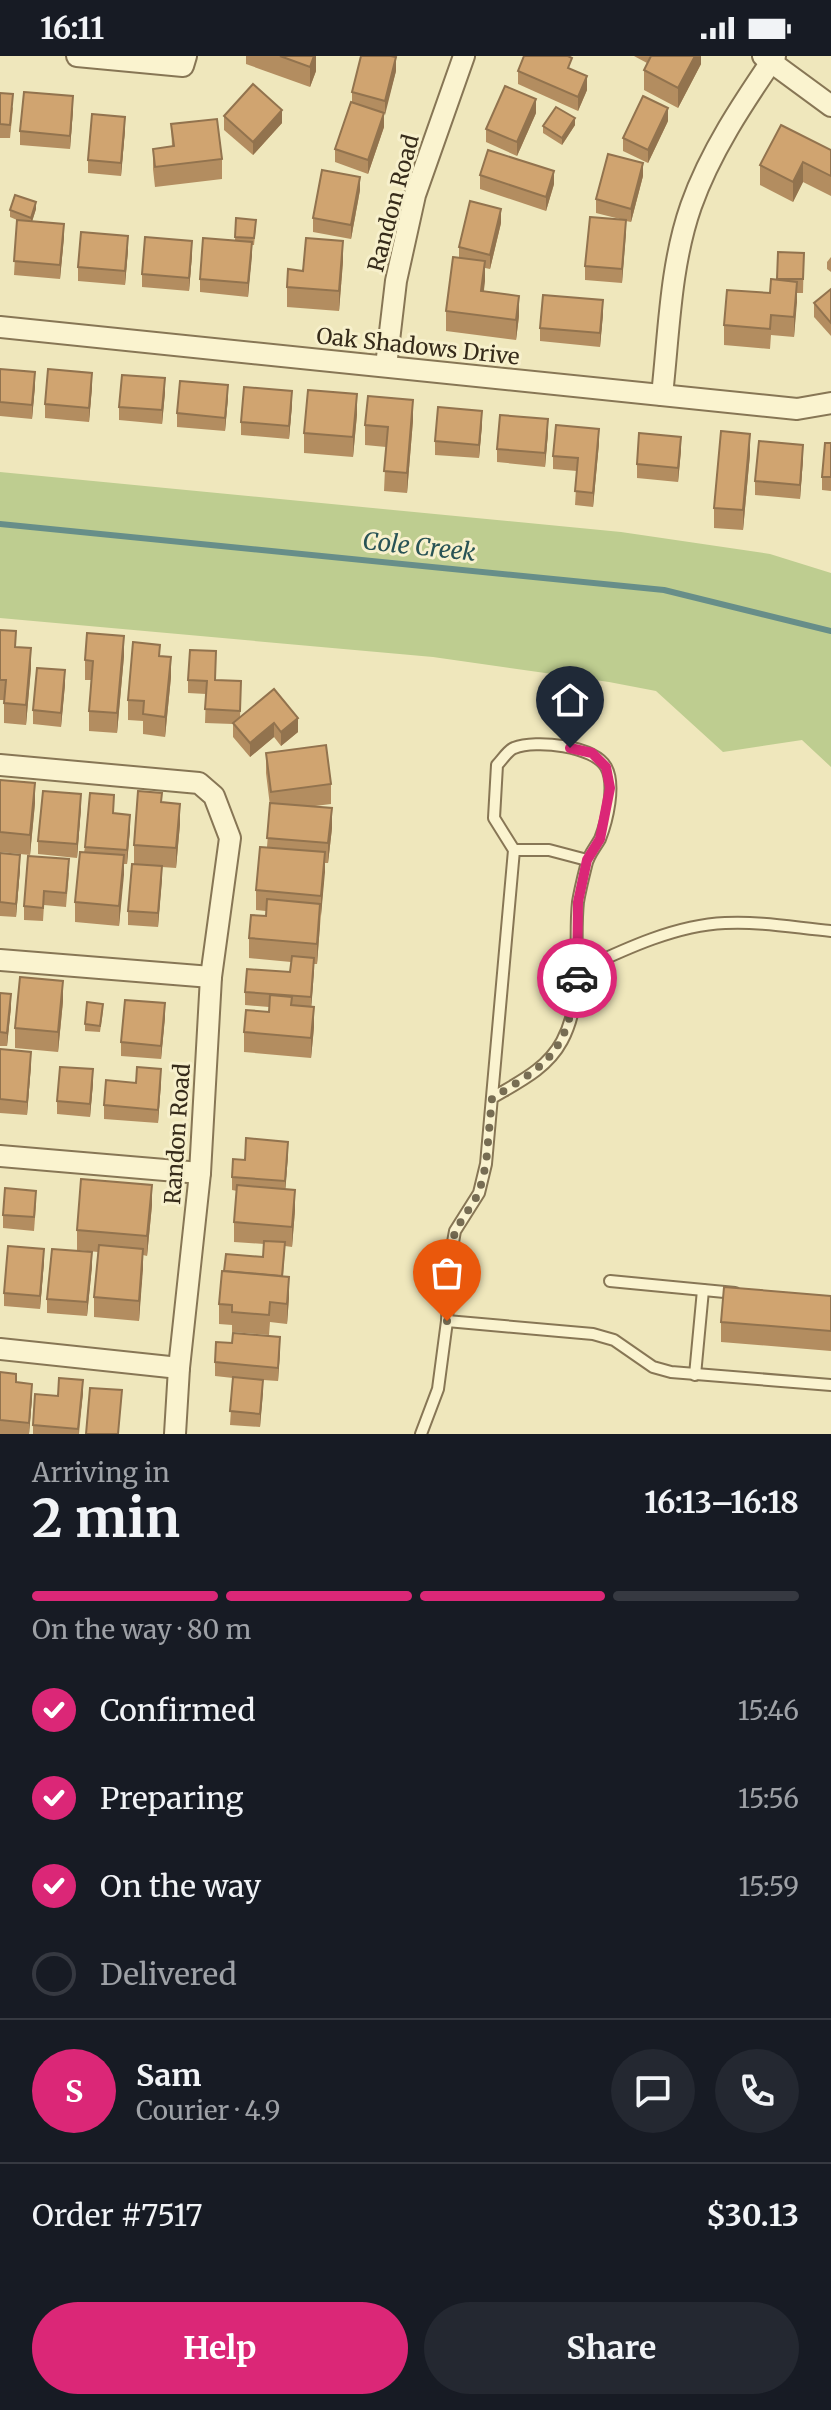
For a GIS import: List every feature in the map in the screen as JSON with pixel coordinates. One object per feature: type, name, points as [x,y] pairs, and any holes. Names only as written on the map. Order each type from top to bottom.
[{"type":"street","points":[[77,56],[183,66],[186,56]]},
{"type":"street","name":"Randon Road","points":[[386,366],[396,281],[415,195],[464,56]]},
{"type":"street","points":[[662,395],[678,256],[691,207],[708,165],[731,123],[770,58],[831,106]]},
{"type":"street","name":"Oak Shadows Drive","points":[[0,327],[797,409],[831,403]]},
{"type":"street","name":"Randon Road","points":[[0,765],[199,783],[214,796],[230,838],[211,977],[200,1173],[175,1434]]},
{"type":"street","points":[[0,960],[211,977]]},
{"type":"street","points":[[0,1156],[200,1173]]},
{"type":"street","points":[[0,1349],[179,1368]]},
{"type":"lane","points":[[421,1434],[438,1389],[455,1231],[479,1193],[486,1164],[514,850],[494,818],[497,765],[514,748],[543,745],[592,753],[606,767],[610,788],[600,839],[587,860],[578,902],[578,971],[572,1010],[564,1037],[552,1058],[530,1076],[492,1098]]},
{"type":"lane","points":[[514,850],[549,850],[587,860]]},
{"type":"lane","points":[[578,971],[625,950],[685,930],[725,923],[831,931]]},
{"type":"lane","points":[[610,1281],[746,1294]]},
{"type":"lane","points":[[695,1375],[703,1290]]},
{"type":"lane","points":[[447,1321],[593,1334],[614,1340],[653,1367],[695,1375],[831,1385]]},
{"type":"green space","points":[[0,472],[621,532],[770,554],[831,573],[831,767],[802,740],[723,752],[656,691],[609,682],[433,657],[0,618]]},
{"type":"building","points":[[280,56],[314,56],[310,67]]},
{"type":"building","points":[[361,56],[396,57],[385,101],[352,92]]},
{"type":"building","points":[[524,56],[572,58],[568,68],[587,76],[578,97],[518,71]]},
{"type":"building","points":[[651,56],[695,56],[678,88],[644,70]]},
{"type":"building","points":[[253,84],[282,110],[253,142],[224,116]]},
{"type":"building","points":[[505,86],[536,99],[517,142],[486,129]]},
{"type":"building","points":[[24,92],[73,96],[70,136],[20,131]]},
{"type":"building","points":[[0,93],[13,94],[10,125],[0,124]]},
{"type":"building","points":[[643,96],[668,108],[648,150],[623,138]]},
{"type":"building","points":[[351,102],[384,113],[368,160],[335,149]]},
{"type":"building","points":[[556,107],[575,118],[562,138],[543,126]]},
{"type":"building","points":[[92,114],[125,117],[121,163],[88,160]]},
{"type":"building","points":[[217,119],[222,159],[155,167],[153,149],[174,146],[171,124]]},
{"type":"building","points":[[781,125],[831,150],[831,176],[803,162],[793,182],[760,165]]},
{"type":"building","points":[[488,150],[554,171],[546,197],[480,175]]},
{"type":"building","points":[[608,154],[643,163],[631,209],[596,199]]},
{"type":"building","points":[[322,170],[360,177],[351,225],[313,218]]},
{"type":"building","points":[[15,195],[36,202],[31,218],[10,210]]},
{"type":"building","points":[[470,201],[501,209],[490,255],[459,247]]},
{"type":"building","points":[[590,217],[626,220],[622,269],[585,266]]},
{"type":"building","points":[[236,218],[256,220],[254,238],[235,237]]},
{"type":"building","points":[[17,220],[64,224],[60,265],[14,261]]},
{"type":"building","points":[[81,232],[128,236],[125,271],[78,267]]},
{"type":"building","points":[[145,237],[192,241],[189,278],[142,274]]},
{"type":"building","points":[[203,238],[252,242],[248,283],[200,279]]},
{"type":"building","points":[[306,238],[343,241],[339,291],[287,287],[288,269],[303,271]]},
{"type":"building","points":[[778,252],[804,253],[803,279],[777,279]]},
{"type":"building","points":[[453,257],[485,261],[481,291],[519,296],[516,320],[446,311]]},
{"type":"building","points":[[771,279],[797,282],[794,317],[771,315],[770,329],[724,325],[727,290],[770,293]]},
{"type":"building","points":[[831,289],[831,323],[814,303]]},
{"type":"building","points":[[543,295],[603,300],[600,333],[540,328]]},
{"type":"building","points":[[0,369],[35,372],[32,405],[0,402]]},
{"type":"building","points":[[48,369],[92,373],[89,408],[45,404]]},
{"type":"building","points":[[122,375],[165,378],[162,410],[119,407]]},
{"type":"building","points":[[180,381],[228,385],[225,418],[177,413]]},
{"type":"building","points":[[244,387],[292,391],[289,426],[241,422]]},
{"type":"building","points":[[308,390],[357,394],[353,437],[304,433]]},
{"type":"building","points":[[368,396],[413,400],[407,473],[384,471],[388,427],[365,425]]},
{"type":"building","points":[[438,407],[482,411],[479,445],[435,441]]},
{"type":"building","points":[[500,415],[548,419],[545,453],[497,449]]},
{"type":"building","points":[[556,425],[599,429],[593,493],[575,491],[578,458],[553,456]]},
{"type":"building","points":[[721,431],[750,434],[743,510],[714,508]]},
{"type":"building","points":[[639,433],[681,437],[678,468],[637,464]]},
{"type":"building","points":[[759,441],[803,445],[800,485],[755,481]]},
{"type":"building","points":[[825,443],[831,443],[831,477],[822,477]]},
{"type":"building","points":[[0,630],[16,631],[15,647],[31,648],[26,705],[4,703],[6,680],[0,680]]},
{"type":"building","points":[[87,633],[124,636],[117,713],[89,711],[93,661],[85,660]]},
{"type":"building","points":[[133,642],[160,645],[159,656],[171,657],[165,717],[143,714],[144,701],[128,700]]},
{"type":"building","points":[[190,650],[216,651],[215,680],[241,681],[240,711],[205,709],[207,681],[188,680]]},
{"type":"building","points":[[37,668],[65,670],[61,713],[33,710]]},
{"type":"building","points":[[274,689],[298,718],[281,732],[274,723],[250,743],[233,723]]},
{"type":"building","points":[[326,745],[331,784],[271,792],[266,753]]},
{"type":"building","points":[[0,780],[35,783],[30,835],[0,832]]},
{"type":"building","points":[[43,791],[81,794],[77,844],[38,841]]},
{"type":"building","points":[[138,791],[162,793],[161,802],[180,804],[176,848],[134,845]]},
{"type":"building","points":[[90,793],[114,795],[113,813],[130,815],[127,850],[85,847]]},
{"type":"building","points":[[270,803],[332,808],[328,843],[267,838]]},
{"type":"building","points":[[260,847],[325,852],[321,896],[256,890]]},
{"type":"building","points":[[80,852],[124,855],[119,906],[75,902]]},
{"type":"building","points":[[0,853],[20,855],[16,904],[0,902]]},
{"type":"building","points":[[28,856],[69,859],[66,893],[44,891],[43,908],[24,906]]},
{"type":"building","points":[[132,864],[162,866],[158,913],[128,911]]},
{"type":"building","points":[[267,899],[320,904],[317,944],[249,938],[251,915],[266,916]]},
{"type":"building","points":[[292,956],[314,958],[311,997],[245,992],[247,969],[290,972]]},
{"type":"building","points":[[20,977],[63,981],[58,1032],[15,1028]]},
{"type":"building","points":[[0,993],[11,994],[7,1033],[0,1032]]},
{"type":"building","points":[[270,995],[292,997],[291,1005],[314,1007],[311,1038],[244,1032],[246,1010],[269,1012]]},
{"type":"building","points":[[125,1000],[165,1003],[161,1046],[121,1042]]},
{"type":"building","points":[[87,1002],[103,1004],[100,1026],[85,1024]]},
{"type":"building","points":[[0,1049],[31,1052],[27,1102],[0,1099]]},
{"type":"building","points":[[60,1067],[93,1069],[90,1104],[57,1101]]},
{"type":"building","points":[[137,1067],[161,1069],[158,1110],[104,1105],[106,1080],[136,1083]]},
{"type":"building","points":[[246,1138],[288,1142],[285,1181],[232,1177],[233,1159],[245,1160]]},
{"type":"building","points":[[81,1179],[152,1185],[147,1236],[77,1230]]},
{"type":"building","points":[[237,1185],[295,1190],[292,1227],[234,1222]]},
{"type":"building","points":[[5,1188],[36,1191],[34,1217],[3,1215]]},
{"type":"building","points":[[264,1241],[285,1242],[282,1276],[224,1271],[226,1254],[263,1257]]},
{"type":"building","points":[[99,1245],[143,1249],[139,1301],[94,1297]]},
{"type":"building","points":[[8,1246],[44,1249],[40,1296],[4,1293]]},
{"type":"building","points":[[52,1249],[92,1252],[87,1302],[47,1299]]},
{"type":"building","points":[[222,1271],[289,1277],[287,1304],[270,1302],[269,1315],[232,1312],[232,1305],[219,1304]]},
{"type":"building","points":[[724,1287],[831,1296],[831,1331],[721,1322]]},
{"type":"building","points":[[233,1333],[280,1337],[278,1368],[215,1362],[216,1342],[232,1343]]},
{"type":"building","points":[[0,1372],[16,1374],[16,1382],[32,1384],[29,1423],[0,1420]]},
{"type":"building","points":[[233,1377],[263,1380],[260,1414],[230,1411]]},
{"type":"building","points":[[59,1378],[83,1380],[78,1429],[33,1425],[35,1394],[58,1396]]},
{"type":"building","points":[[90,1388],[122,1390],[118,1434],[86,1434]]},
{"type":"waterway","name":"Cole Creek","points":[[0,524],[664,590],[831,631]]},
{"type":"way so far","points":[[447,1321],[450,1259],[455,1231],[479,1193],[486,1164],[492,1098],[530,1076],[552,1058],[564,1037],[577,978]]},
{"type":"route","points":[[570,748],[592,753],[606,767],[610,788],[600,839],[587,860],[578,902],[577,978]]}]
